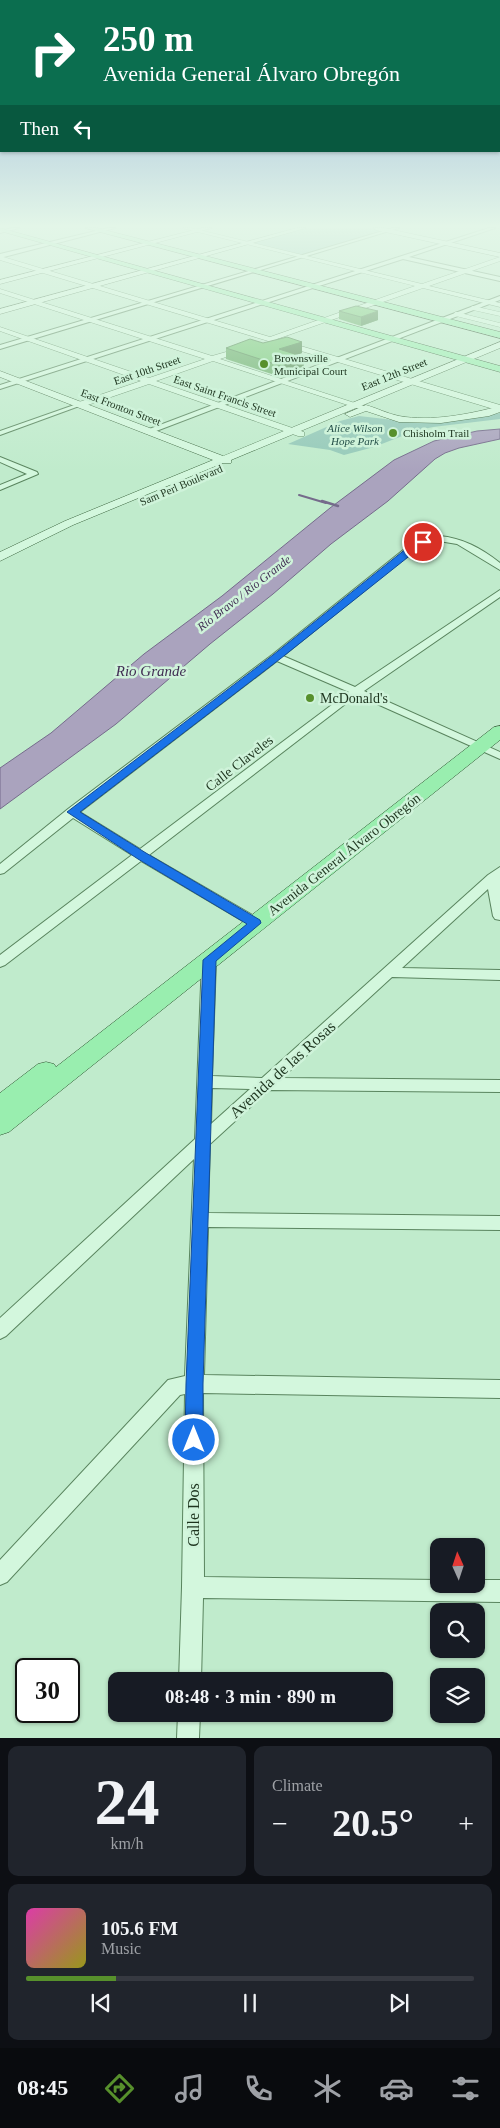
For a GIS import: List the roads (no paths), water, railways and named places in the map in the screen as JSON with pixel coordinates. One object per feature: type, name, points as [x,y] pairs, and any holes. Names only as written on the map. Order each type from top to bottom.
[{"type":"main road","points":[[283,309],[500,369]]},
{"type":"main road","points":[[402,309],[500,335]]},
{"type":"main road","name":"East 12th Street","points":[[353,404],[500,345]]},
{"type":"main road","name":"East Fronton Street","points":[[0,374],[228,461]]},
{"type":"main road","name":"Sam Perl Boulevard","points":[[0,568],[57,538],[296,432],[353,404]]},
{"type":"main road","points":[[366,408],[399,419],[441,420],[489,413],[500,408]]},
{"type":"main road","name":"Sam Perl Boulevard","points":[[296,432],[366,408]]},
{"type":"main road","name":"Sam Perl Boulevard","points":[[0,557],[69,523],[228,461]]},
{"type":"main road","name":"Avenida General Álvaro Obregón","points":[[0,1125],[43,1083],[474,744],[500,718]]},
{"type":"main road","name":"Avenida General Álvaro Obregón","points":[[474,744],[500,731]]},
{"type":"main road","name":"Avenida General Álvaro Obregón","points":[[0,1107],[43,1083],[210,960],[250,920]]},
{"type":"street","points":[[58,309],[366,408]]},
{"type":"street","points":[[0,347],[129,309]]},
{"type":"street","points":[[170,309],[500,408]]},
{"type":"street","points":[[0,386],[241,309]]},
{"type":"street","name":"East 10th Street","points":[[0,433],[357,309]]},
{"type":"street","points":[[148,431],[470,309]]},
{"type":"street","points":[[478,309],[500,314]]},
{"type":"street","points":[[456,314],[500,325]]},
{"type":"street","name":"East Saint Francis Street","points":[[0,330],[296,432]]},
{"type":"street","points":[[0,459],[34,474],[0,488]]},
{"type":"street","points":[[0,870],[72,812],[276,657],[415,545],[423,542],[443,540],[463,542],[473,546],[500,567]]},
{"type":"street","name":"Calle Claveles","points":[[0,962],[142,856],[356,691],[500,592]]},
{"type":"street","points":[[276,657],[500,756]]},
{"type":"street","points":[[72,812],[250,920]]},
{"type":"street","points":[[496,875],[500,916]]},
{"type":"street","name":"Avenida de las Rosas","points":[[0,1330],[204,1140],[496,875]]},
{"type":"street","name":"Calle Dos","points":[[190,1672],[193,1587],[194,1384],[210,960]]},
{"type":"street","points":[[389,972],[500,975]]},
{"type":"street","points":[[206,1082],[500,1086]]},
{"type":"street","points":[[200,1220],[500,1222]]},
{"type":"street","points":[[0,1575],[175,1386],[194,1384],[500,1388]]},
{"type":"street","points":[[193,1587],[500,1591]]},
{"type":"street","points":[[188,1738],[189,1722]]},
{"type":"water","name":"Rio Grande","points":[[500,429],[500,439],[459,448],[435,459],[388,501],[331,544],[116,724],[0,809],[0,768],[51,733],[144,654],[222,596],[330,508],[394,460],[434,441],[477,431]]},
{"type":"waterway","points":[[299,495],[326,503]]},
{"type":"waterway","points":[[322,501],[338,506]]},
{"type":"place","name":"Brownsville Municipal Court","points":[[264,364]]},
{"type":"place","name":"Chisholm Trail","points":[[393,433]]},
{"type":"place","name":"McDonald's","points":[[310,698]]},
{"type":"park label","name":"Alice Wilson Hope Park","points":[[355,434]]},
{"type":"water label","name":"Río Bravo / Rio Grande","points":[[244,593]]}]
